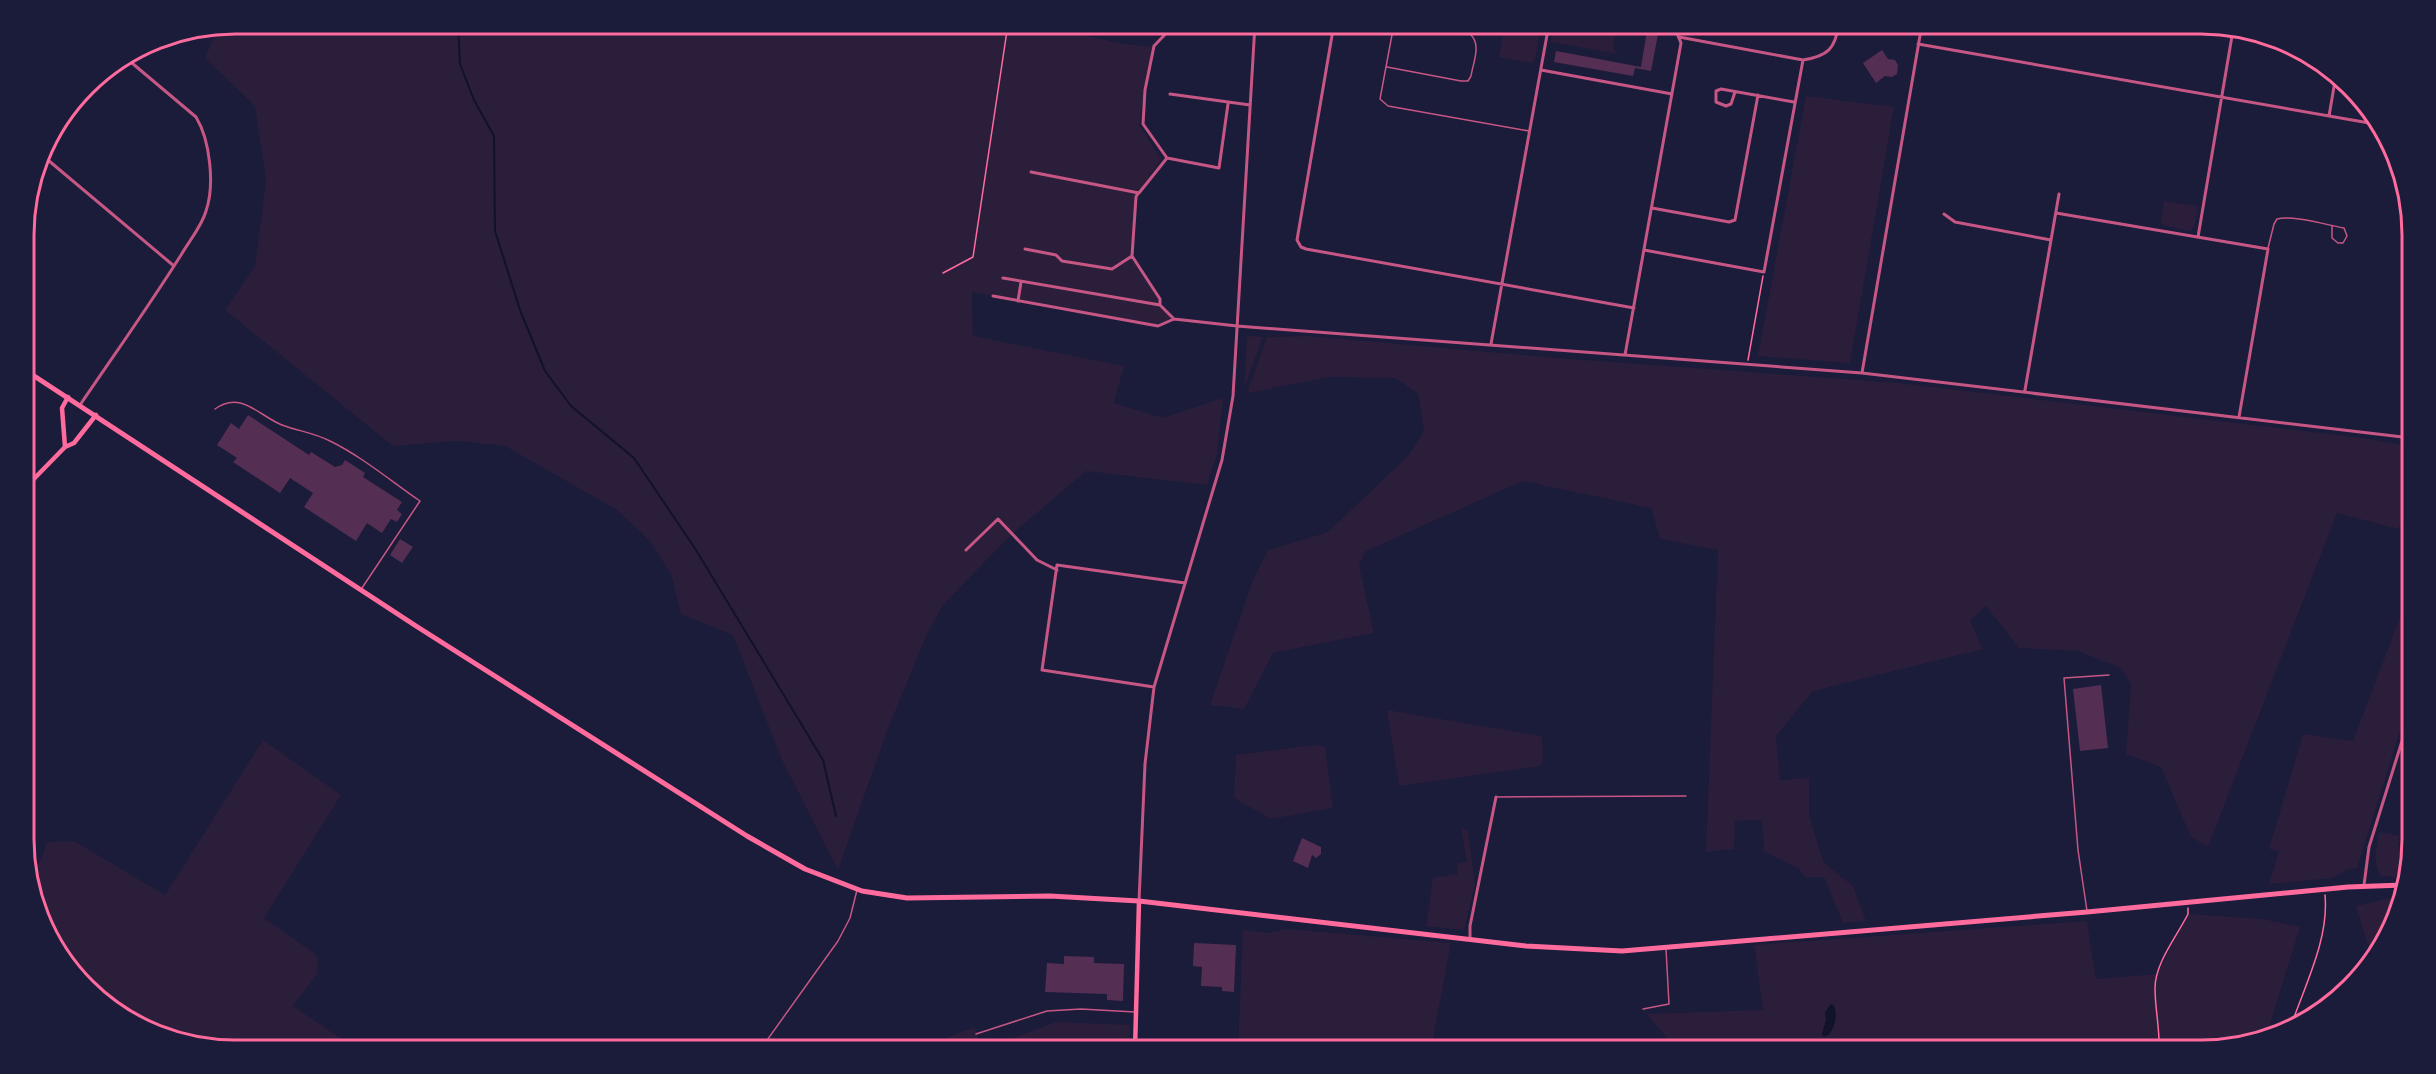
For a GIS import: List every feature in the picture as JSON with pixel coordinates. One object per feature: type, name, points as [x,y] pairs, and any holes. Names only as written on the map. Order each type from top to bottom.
[{"type":"main road","points":[[35,376],[470,661],[747,836],[805,869],[857,890],[907,898],[1050,896],[1139,901],[1556,948],[1622,951],[2087,912],[2364,885],[2396,885]]},
{"type":"main road","points":[[65,447],[62,408],[68,397]]},
{"type":"main road","points":[[35,478],[65,447],[74,443],[96,415]]},
{"type":"main road","points":[[1135,1040],[1139,901]]},
{"type":"street","points":[[1139,901],[1145,764],[1154,687],[1226,449],[1233,396],[1254,34]]},
{"type":"street","points":[[1332,34],[1297,240],[1301,246],[1312,251],[1634,308]]},
{"type":"street","points":[[1491,344],[1547,34]]},
{"type":"street","points":[[1625,355],[1681,43],[1678,34]]},
{"type":"street","points":[[1679,37],[1803,60],[1830,50],[1837,34]]},
{"type":"street","points":[[1862,372],[1920,34]]},
{"type":"street","points":[[1164,35],[1154,46],[1143,124],[1167,158],[1219,168],[1228,104]]},
{"type":"street","points":[[2198,237],[2232,37]]},
{"type":"street","points":[[1918,44],[2221,95],[2366,123]]},
{"type":"street","points":[[1644,250],[1764,272],[1803,60]]},
{"type":"street","points":[[81,405],[174,266],[206,214],[210,199],[207,142],[203,128],[196,117],[132,63]]},
{"type":"street","points":[[1541,70],[1672,94]]},
{"type":"street","points":[[2329,116],[2334,86]]},
{"type":"street","points":[[1735,92],[1731,104],[1726,106],[1716,102],[1718,89],[1794,102]]},
{"type":"street","points":[[1170,94],[1228,104],[1250,105]]},
{"type":"street","points":[[1652,208],[1729,222],[1735,220],[1758,95]]},
{"type":"street","points":[[1160,305],[1160,299],[1132,256],[1136,197],[1167,158]]},
{"type":"street","points":[[49,161],[174,266]]},
{"type":"street","points":[[1031,172],[1139,193]]},
{"type":"street","points":[[2025,390],[2059,194]]},
{"type":"street","points":[[2056,213],[2268,249],[2239,417]]},
{"type":"street","points":[[1944,214],[1955,222],[2051,240]]},
{"type":"street","points":[[1025,249],[1056,255],[1062,261],[1112,269],[1132,256]]},
{"type":"street","points":[[1003,278],[1160,305],[1174,319]]},
{"type":"street","points":[[1018,301],[1021,281]]},
{"type":"street","points":[[993,297],[1158,326],[1174,319],[1237,326],[1862,372],[2402,437]]},
{"type":"street","points":[[966,550],[998,519],[1037,560],[1057,570]]},
{"type":"street","points":[[1154,687],[1042,670],[1058,565],[1185,583]]},
{"type":"street","points":[[2364,885],[2369,847],[2402,745]]},
{"type":"street","points":[[1470,939],[1470,926],[1496,797]]},
{"type":"lane","points":[[1392,34],[1380,99],[1388,106],[1530,132]]},
{"type":"lane","points":[[1386,67],[1468,81],[1477,44],[1470,34]]},
{"type":"lane","points":[[2268,249],[2277,219],[2289,219],[2332,226],[2346,230],[2347,236],[2343,243],[2338,243],[2332,238],[2332,226]]},
{"type":"lane","points":[[215,409],[223,403],[243,404],[259,410],[281,424],[308,431],[332,441],[420,501],[361,589]]},
{"type":"lane","points":[[2087,912],[2076,830],[2064,678],[2109,675]]},
{"type":"lane","points":[[1496,797],[1686,796]]},
{"type":"lane","points":[[767,1040],[838,941],[850,918],[857,890]]},
{"type":"lane","points":[[1643,1009],[1669,1004],[1666,948]]},
{"type":"lane","points":[[976,1034],[1047,1011],[1081,1009],[1136,1012]]},
{"type":"path","points":[[944,273],[973,257],[1006,35]]},
{"type":"path","points":[[1748,364],[1764,272]]},
{"type":"path","points":[[2294,1016],[2322,936],[2326,909],[2324,889]]},
{"type":"path","points":[[2160,1039],[2155,986],[2159,969],[2188,914],[2188,902]]},
{"type":"shaded area","points":[[1502,34],[1539,34],[1535,60],[1531,63],[1499,57]]},
{"type":"shaded area","points":[[1553,34],[1615,34],[1613,47],[1617,54],[1551,42]]},
{"type":"shaded area","points":[[222,35],[1082,35],[1119,43],[1152,47],[1139,125],[1161,159],[1136,197],[1132,256],[1160,299],[1160,305],[1174,319],[1158,326],[972,292],[973,336],[1124,366],[1114,403],[1163,418],[1223,398],[1217,454],[1207,485],[1086,471],[1012,534],[943,605],[927,634],[887,731],[838,870],[781,758],[733,635],[681,614],[671,574],[650,541],[617,510],[505,446],[457,441],[393,446],[225,310],[255,266],[266,180],[255,106],[205,58],[214,36]]},
{"type":"shaded area","points":[[1806,96],[1894,107],[1850,363],[1758,356]]},
{"type":"shaded area","points":[[2164,201],[2198,206],[2195,226],[2190,231],[2163,225],[2161,222]]},
{"type":"shaded area","points":[[1308,336],[1557,358],[1898,383],[2363,438],[2402,445],[2402,521],[2398,529],[2337,513],[2208,847],[2191,837],[2161,767],[2126,754],[2131,684],[2121,668],[2078,651],[2019,648],[1986,606],[1970,621],[1983,649],[1813,691],[1776,736],[1780,780],[1809,778],[1809,816],[1824,863],[1853,886],[1866,921],[1843,923],[1824,877],[1805,877],[1798,868],[1764,852],[1762,820],[1735,821],[1734,849],[1706,852],[1718,550],[1660,539],[1651,508],[1523,481],[1366,551],[1359,565],[1374,633],[1273,653],[1244,709],[1210,705],[1253,580],[1268,550],[1328,532],[1408,456],[1424,431],[1418,394],[1396,378],[1330,377],[1247,393],[1267,337]]},
{"type":"shaded area","points":[[1247,337],[1263,337],[1244,388]]},
{"type":"shaded area","points":[[2402,612],[2402,725],[2357,868],[2346,870],[2333,878],[2269,884],[2279,851],[2269,849],[2303,734],[2353,741]]},
{"type":"shaded area","points":[[1387,710],[1542,736],[1543,761],[1540,766],[1399,786]]},
{"type":"shaded area","points":[[263,740],[341,795],[264,918],[314,953],[318,959],[317,974],[293,1006],[343,1040],[236,1040],[196,1036],[171,1029],[135,1013],[93,981],[61,939],[41,891],[36,867],[47,842],[74,841],[165,895]]},
{"type":"shaded area","points":[[1315,745],[1325,747],[1333,808],[1271,819],[1234,798],[1236,755]]},
{"type":"shaded area","points":[[1461,829],[1468,830],[1475,885],[1464,930],[1426,926],[1433,878],[1458,874],[1457,863],[1467,862]]},
{"type":"shaded area","points":[[2379,832],[2399,836],[2398,846],[2401,847],[2398,877],[2381,876],[2376,855]]},
{"type":"shaded area","points":[[2393,898],[2369,948],[2356,906]]},
{"type":"shaded area","points":[[2188,914],[2263,919],[2300,927],[2269,1027],[2240,1036],[2214,1039],[1668,1039],[1647,1014],[1763,1010],[1754,945],[2087,921],[2096,979],[2157,974]]},
{"type":"shaded area","points":[[1288,929],[1451,943],[1433,1039],[1238,1039],[1243,930],[1267,933]]},
{"type":"shaded area","points":[[1831,1004],[1836,1013],[1835,1021],[1829,1035],[1823,1037],[1825,1012]]},
{"type":"shaded area","points":[[1056,1022],[1130,1025],[1129,1040],[1010,1040]]},
{"type":"shaded area","points":[[975,1027],[978,1040],[941,1040]]},
{"type":"building","points":[[1646,34],[1658,34],[1651,71],[1635,68],[1633,76],[1554,62],[1556,51],[1641,67]]},
{"type":"building","points":[[1882,50],[1888,59],[1895,60],[1898,65],[1897,74],[1892,77],[1885,76],[1876,83],[1863,63]]},
{"type":"building","points":[[248,415],[309,455],[311,452],[335,467],[342,465],[345,460],[365,473],[363,477],[402,502],[397,510],[402,514],[397,522],[391,519],[382,533],[367,523],[356,541],[304,507],[313,493],[290,478],[280,493],[233,462],[237,458],[217,445],[231,423],[239,429]]},
{"type":"building","points":[[400,539],[413,547],[402,563],[390,555]]},
{"type":"building","points":[[2101,685],[2108,748],[2080,751],[2073,689]]},
{"type":"building","points":[[1302,838],[1321,847],[1321,854],[1316,858],[1312,855],[1308,868],[1293,861]]},
{"type":"building","points":[[1194,943],[1236,945],[1234,992],[1222,991],[1222,987],[1201,986],[1202,967],[1193,966]]},
{"type":"building","points":[[1064,956],[1094,957],[1094,963],[1124,964],[1123,1001],[1107,1000],[1107,994],[1045,992],[1047,963],[1064,964]]},
{"type":"waterway","points":[[459,35],[460,64],[474,100],[494,136],[495,231],[520,310],[545,371],[571,406],[634,458],[696,550],[823,760],[836,816]]}]
